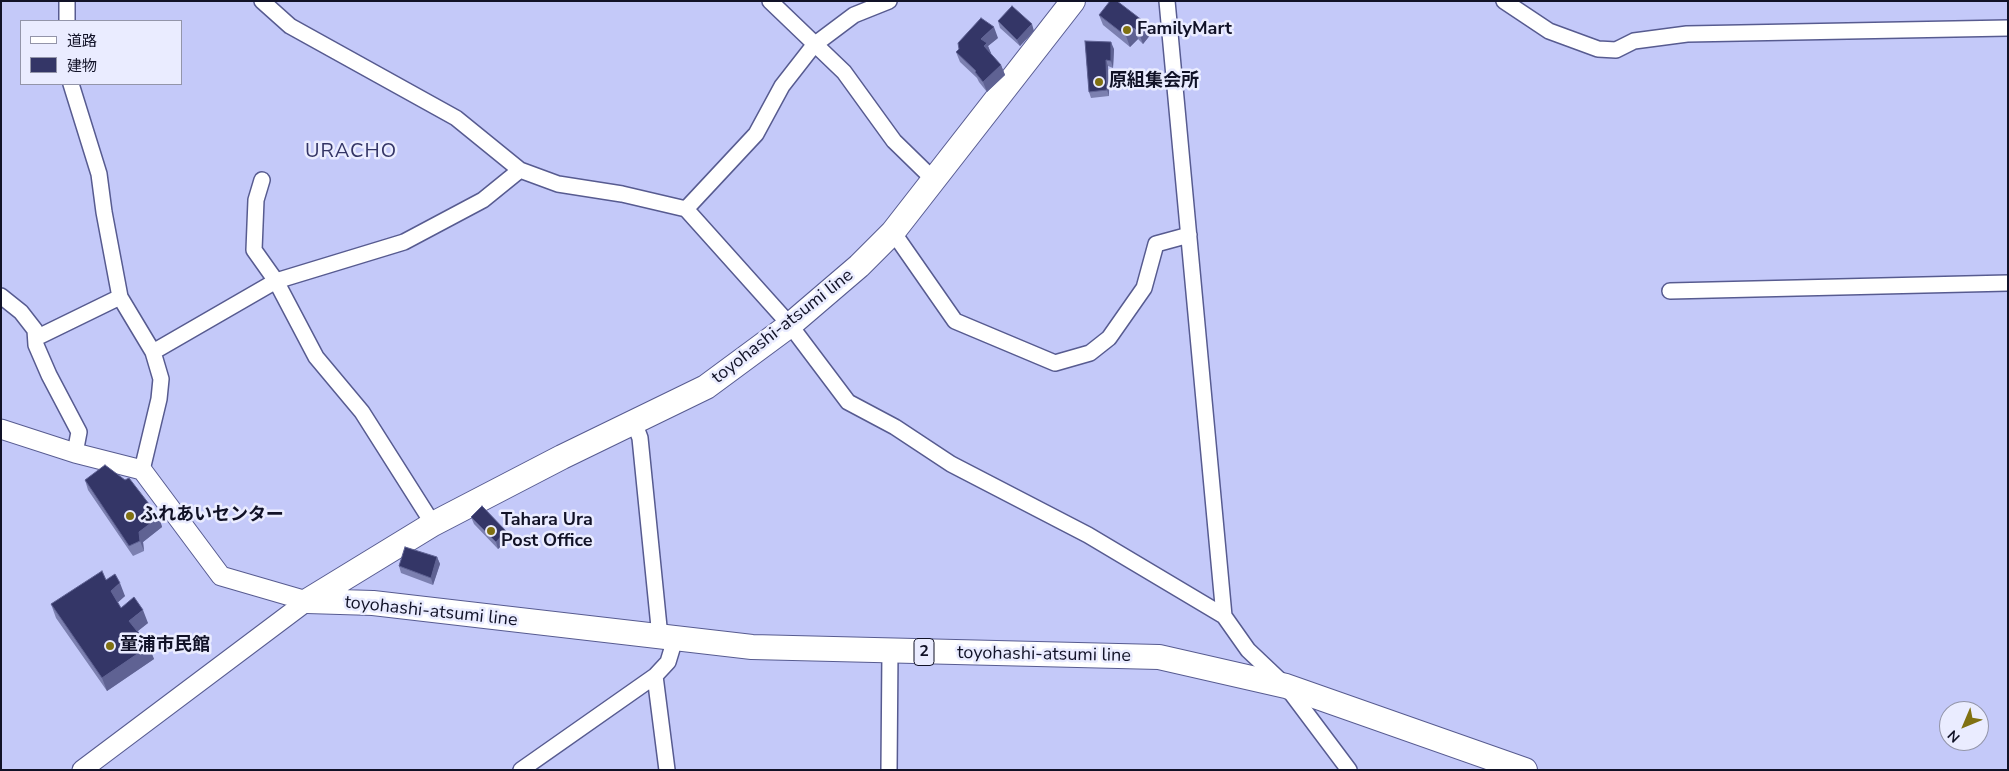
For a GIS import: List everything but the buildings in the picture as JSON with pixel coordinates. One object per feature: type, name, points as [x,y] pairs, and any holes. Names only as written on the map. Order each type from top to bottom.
[{"type":"main road","name":"toyohashi-atsumi line","points":[[308,601],[433,524],[562,457],[706,387],[790,325],[859,266],[893,232],[1073,1]]},
{"type":"main road","name":"toyohashi-atsumi line","points":[[308,601],[373,603],[752,647],[1159,657],[1286,686],[1525,770]]},
{"type":"street","points":[[67,1],[67,20]]},
{"type":"street","points":[[262,1],[290,26],[456,118],[520,170],[558,184],[622,194],[686,209],[790,325],[848,402],[895,428],[951,464],[1088,535],[1224,616],[1248,650],[1286,686],[1349,770]]},
{"type":"street","points":[[770,1],[844,72],[894,141],[934,180]]},
{"type":"street","points":[[686,209],[756,134],[782,86],[814,45],[854,15],[889,1]]},
{"type":"street","points":[[1167,1],[1224,616]]},
{"type":"street","points":[[1504,1],[1549,31],[1598,49],[1616,50],[1634,40],[1687,34],[2008,28]]},
{"type":"street","points":[[71,85],[99,174],[120,297],[153,352],[161,379],[159,399],[142,470]]},
{"type":"street","points":[[153,352],[276,281],[404,242],[483,200],[520,170]]},
{"type":"street","points":[[262,180],[256,200],[254,250],[276,281],[316,357],[362,412],[433,524]]},
{"type":"street","points":[[893,232],[955,321],[1055,363],[1090,353],[1109,338],[1144,288],[1156,244],[1189,235]]},
{"type":"street","points":[[1670,291],[2008,283]]},
{"type":"street","points":[[1,296],[21,312],[35,330],[36,345],[49,375],[79,432],[75,453]]},
{"type":"street","points":[[36,338],[120,297]]},
{"type":"street","points":[[521,770],[655,676],[668,662],[668,638],[640,438],[634,422]]},
{"type":"street","points":[[1,429],[75,453],[142,470],[221,576],[308,601]]},
{"type":"street","points":[[82,770],[308,601]]},
{"type":"street","points":[[889,770],[890,651]]},
{"type":"street","points":[[655,676],[667,770]]},
{"type":"place","name":"FamilyMart","points":[[1127,30]]},
{"type":"place","name":"原組集会所","points":[[1099,82]]},
{"type":"place","name":"ふれあいセンター","points":[[130,516]]},
{"type":"place","name":"Tahara Ura Post Office","points":[[491,531]]},
{"type":"place","name":"童浦市民館","points":[[110,646]]},
{"type":"district","name":"URACHO","points":[[351,152]]}]
